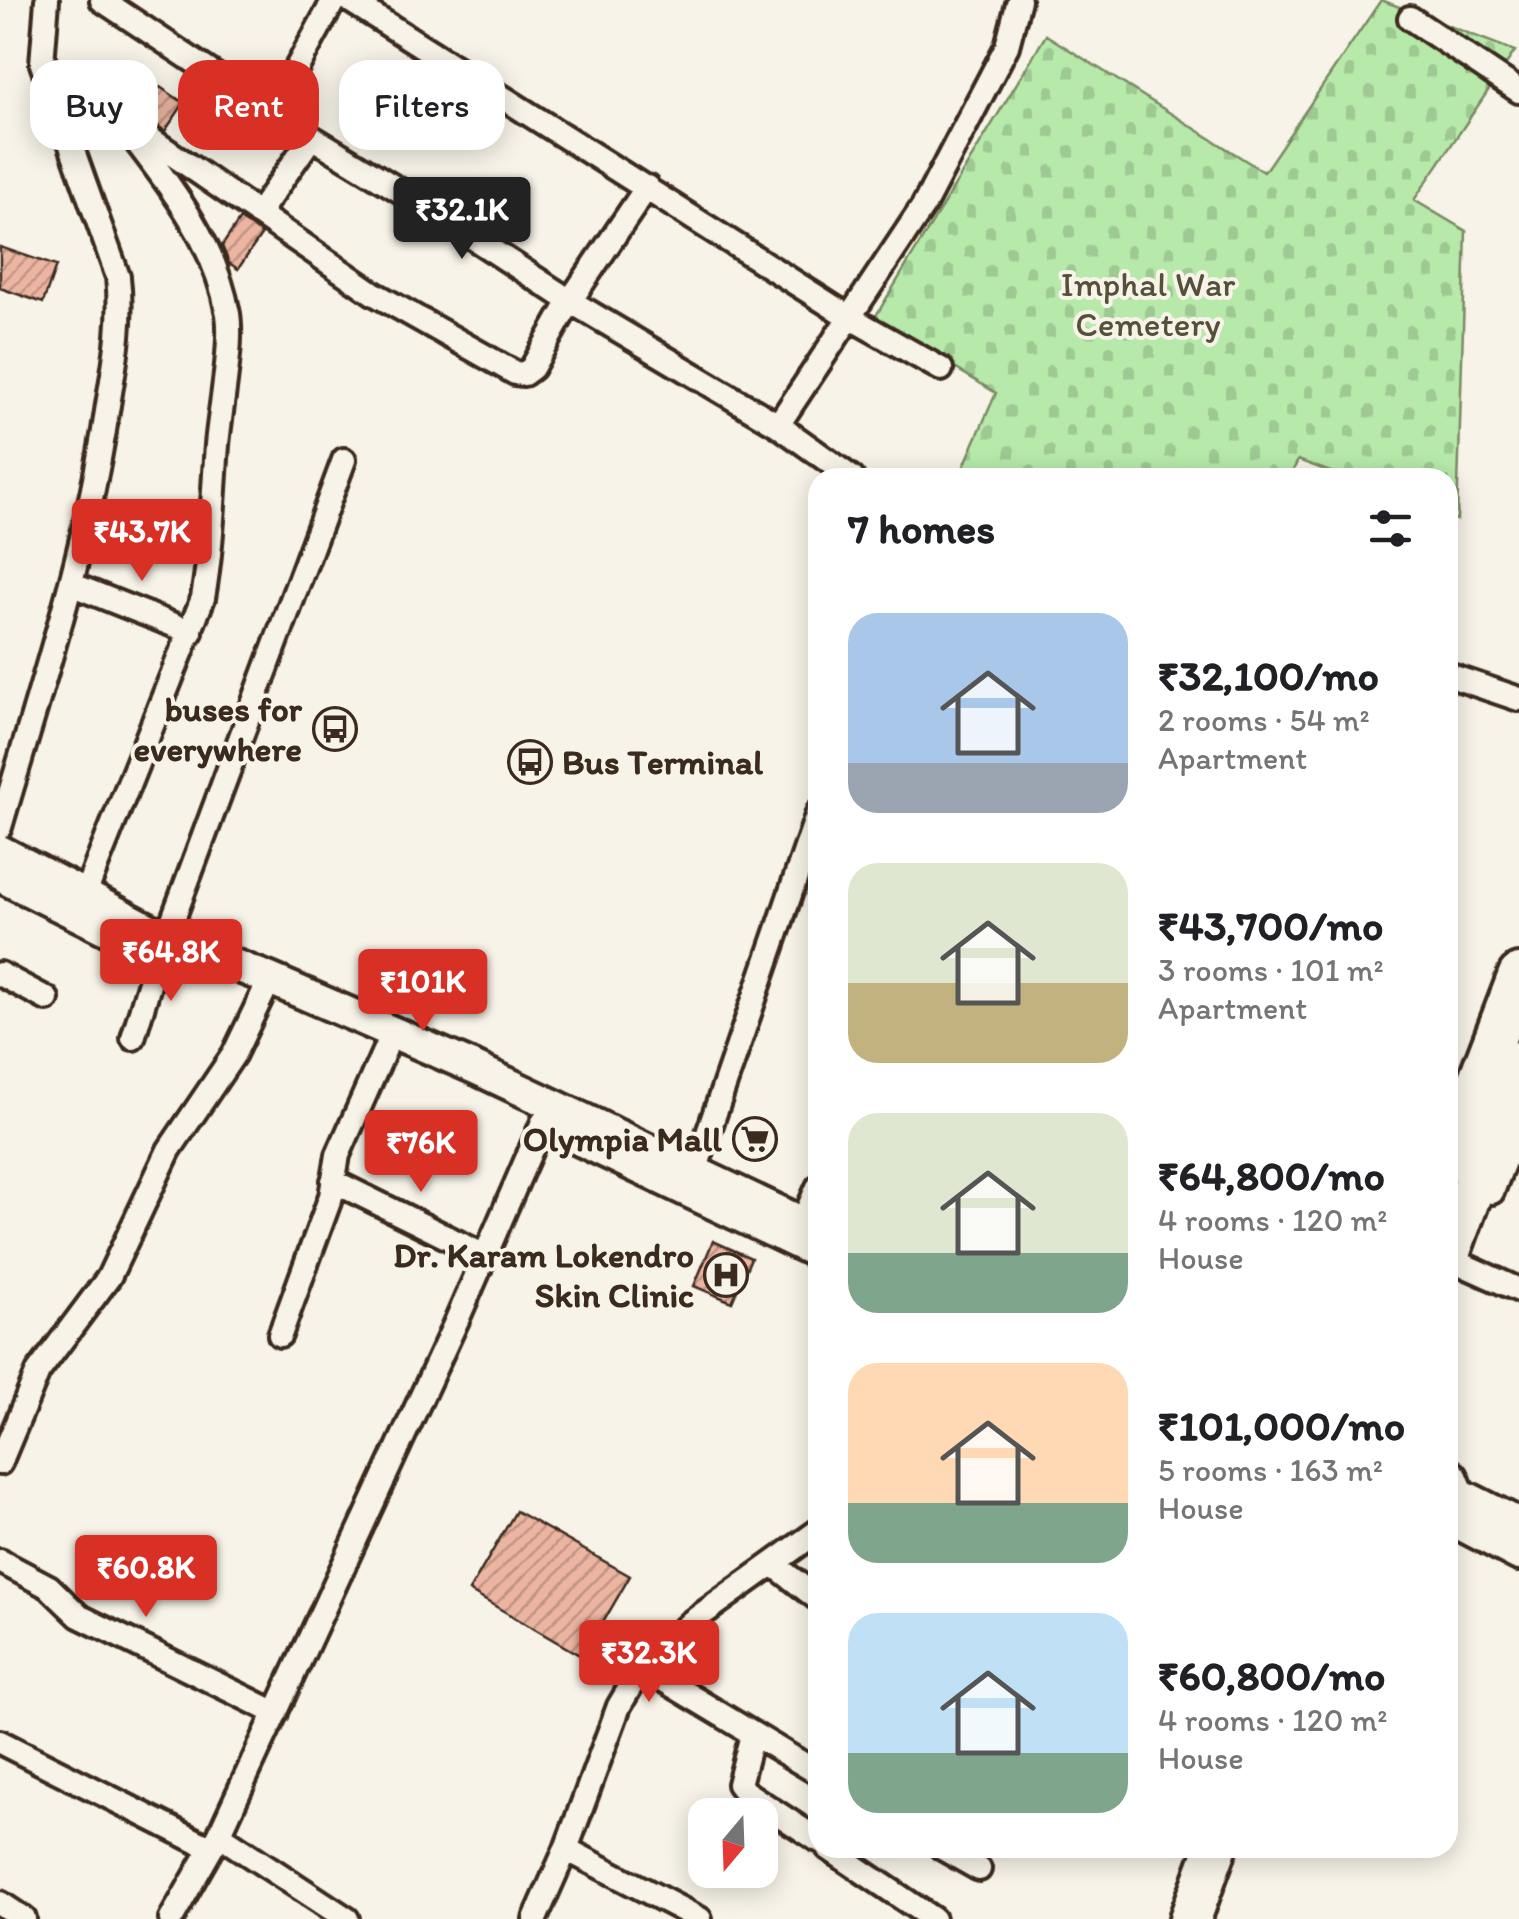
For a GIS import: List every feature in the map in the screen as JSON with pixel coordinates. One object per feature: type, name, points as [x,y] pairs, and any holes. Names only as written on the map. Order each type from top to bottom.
[{"type":"highway","points":[[1458,1134],[1519,975]]},
{"type":"highway","points":[[1458,1245],[1519,1062]]},
{"type":"highway","points":[[1165,1919],[1186,1858]]},
{"type":"highway","points":[[1190,1919],[1212,1858]]},
{"type":"main road","points":[[0,851],[85,894],[162,946]]},
{"type":"main road","points":[[0,876],[162,946],[476,1068],[808,1249]]},
{"type":"main road","points":[[266,987],[385,1049],[543,1122],[694,1171],[808,1226]]},
{"type":"main road","points":[[1458,1498],[1519,1524]]},
{"type":"main road","points":[[1458,1502],[1519,1555]]},
{"type":"street","points":[[42,60],[47,0]]},
{"type":"street","points":[[102,0],[192,60]]},
{"type":"street","points":[[301,60],[334,0]]},
{"type":"street","points":[[349,0],[850,317],[941,369]]},
{"type":"street","points":[[778,425],[924,205],[1007,46],[1019,0]]},
{"type":"street","points":[[1410,18],[1519,91]]},
{"type":"street","points":[[319,143],[412,198],[570,302],[778,425],[838,468]]},
{"type":"street","points":[[158,144],[373,294],[524,374],[532,368],[570,302],[647,187]]},
{"type":"street","points":[[0,826],[73,585],[98,474],[122,311],[118,277],[73,150]]},
{"type":"street","points":[[85,894],[204,598],[210,558],[228,314],[187,208],[143,150]]},
{"type":"street","points":[[258,214],[303,150]]},
{"type":"street","points":[[133,1038],[162,946],[344,460]]},
{"type":"street","points":[[73,585],[191,632]]},
{"type":"street","points":[[1458,678],[1519,699]]},
{"type":"street","points":[[694,1171],[808,843]]},
{"type":"street","points":[[0,974],[48,998]]},
{"type":"street","points":[[0,1463],[38,1372],[109,1277],[169,1150],[234,1054],[266,987]]},
{"type":"street","points":[[280,1336],[325,1215],[338,1154],[385,1049]]},
{"type":"street","points":[[171,1919],[215,1842],[276,1713],[543,1122]]},
{"type":"street","points":[[1458,1250],[1519,1123]]},
{"type":"street","points":[[333,1181],[485,1256]]},
{"type":"street","points":[[1458,1262],[1519,1290]]},
{"type":"street","points":[[535,1919],[566,1849],[619,1706],[642,1667],[690,1623],[808,1538]]},
{"type":"street","points":[[0,1561],[49,1587],[79,1616],[276,1713]]},
{"type":"street","points":[[774,1564],[808,1591]]},
{"type":"street","points":[[642,1667],[808,1767]]},
{"type":"street","points":[[752,1735],[739,1784],[808,1833]]},
{"type":"street","points":[[0,1742],[215,1842],[347,1919]]},
{"type":"street","points":[[566,1849],[700,1919]]},
{"type":"street","points":[[843,1858],[933,1919]]},
{"type":"street","points":[[960,1858],[979,1869]]},
{"type":"street","points":[[0,1904],[24,1919]]},
{"type":"green space","name":"Imphal War Cemetery","points":[[1381,0],[1515,51],[1414,200],[1466,231],[1458,488],[1458,468],[1320,468],[1298,460],[1294,468],[963,468],[996,393],[874,319],[1046,35],[1264,172]]},
{"type":"building","points":[[160,87],[178,99],[178,112],[165,131],[158,126]]},
{"type":"building","points":[[240,219],[262,234],[238,269],[229,263],[222,246]]},
{"type":"building","points":[[0,247],[56,266],[43,303],[0,288]]},
{"type":"building","points":[[713,1241],[751,1258],[732,1302],[694,1286]]},
{"type":"building","points":[[516,1511],[630,1576],[583,1657],[469,1591]]},
{"type":"place","name":"buses for everywhere","points":[[335,729]]},
{"type":"place","name":"Bus Terminal","points":[[530,762]]},
{"type":"place","name":"Olympia Mall","points":[[755,1139]]},
{"type":"place","name":"Dr. Karam Lokendro Skin Clinic","points":[[726,1275]]}]
